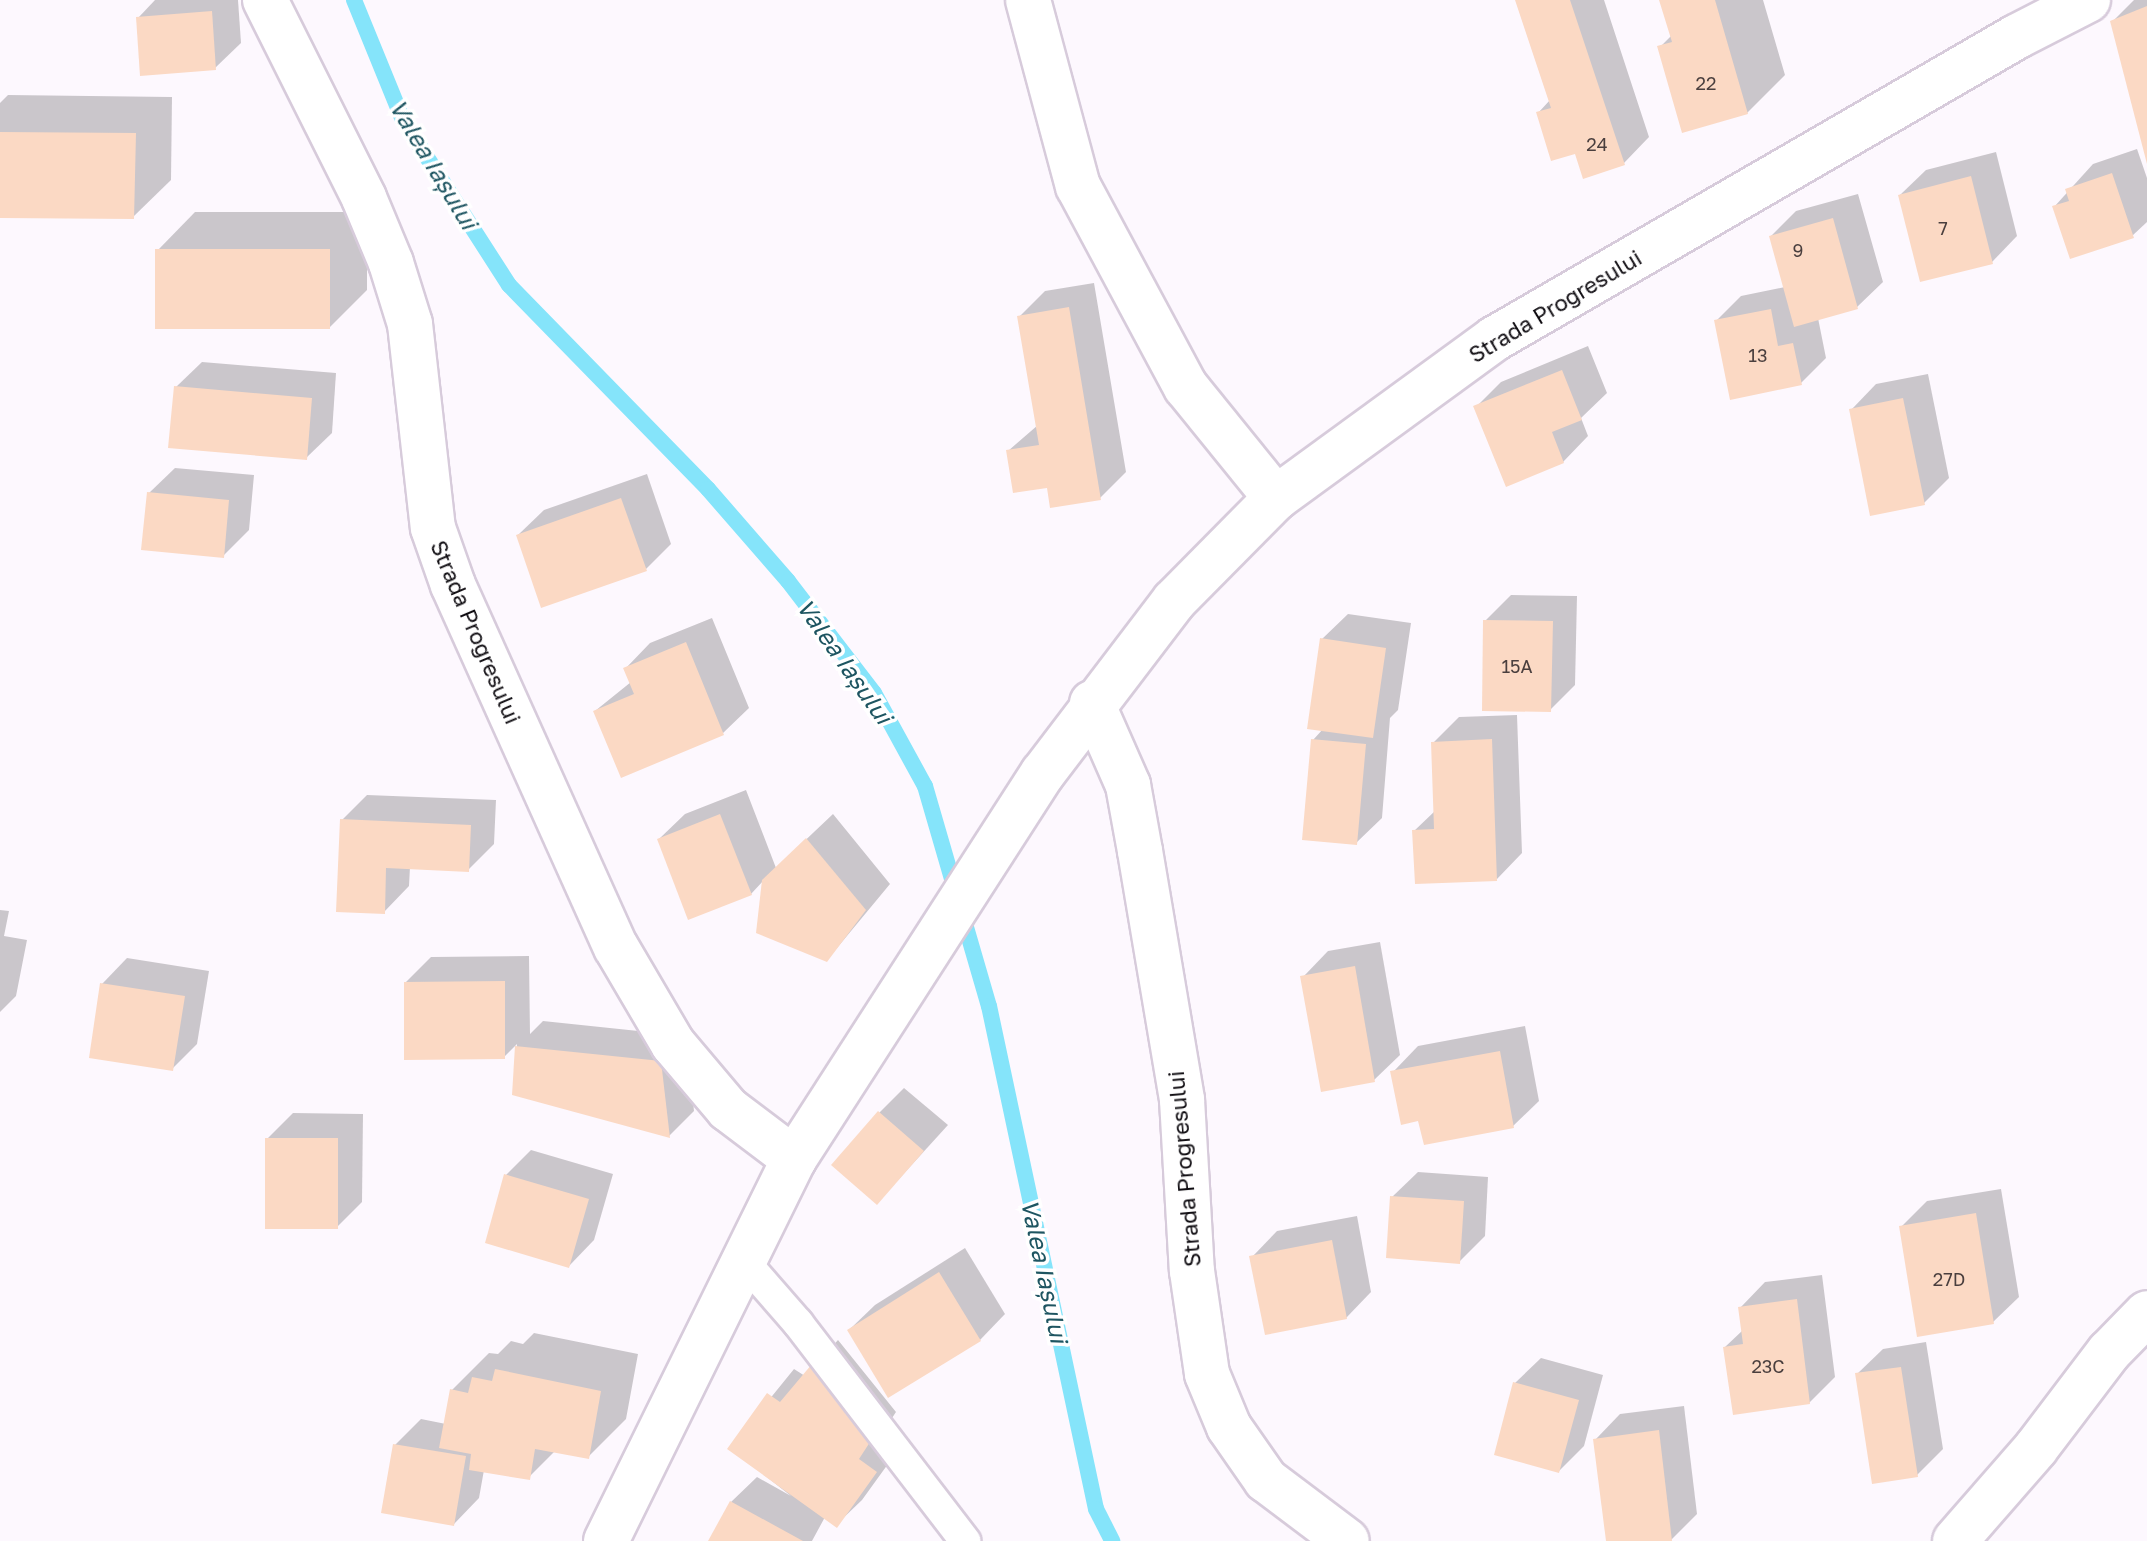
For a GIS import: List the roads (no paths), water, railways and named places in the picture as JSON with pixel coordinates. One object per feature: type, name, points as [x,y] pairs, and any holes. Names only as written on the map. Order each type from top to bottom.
[{"type":"street","name":"Strada Progresului","points":[[265,0],[364,198],[391,263],[410,324],[433,528],[453,585],[616,947],[673,1044],[728,1109],[794,1159]]},
{"type":"street","points":[[1028,0],[1078,186],[1186,387],[1276,498]]},
{"type":"street","name":"Strada Progresului","points":[[606,1541],[794,1159],[1043,773],[1092,703],[1174,601],[1276,498],[1494,339],[2016,37],[2088,0]]},
{"type":"street","name":"Strada Progresului","points":[[1092,703],[1128,785],[1138,837],[1182,1100],[1193,1285],[1207,1374],[1229,1427],[1266,1480],[1347,1541]]},
{"type":"street","points":[[1955,1541],[2036,1448],[2109,1352],[2147,1313]]},
{"type":"lane","points":[[743,1260],[798,1323],[965,1541]]},
{"type":"waterway","name":"Valea Iașului","points":[[354,0],[403,120],[509,285],[708,489],[788,581],[874,693],[925,786],[989,1006],[1096,1509],[1112,1541]]}]
